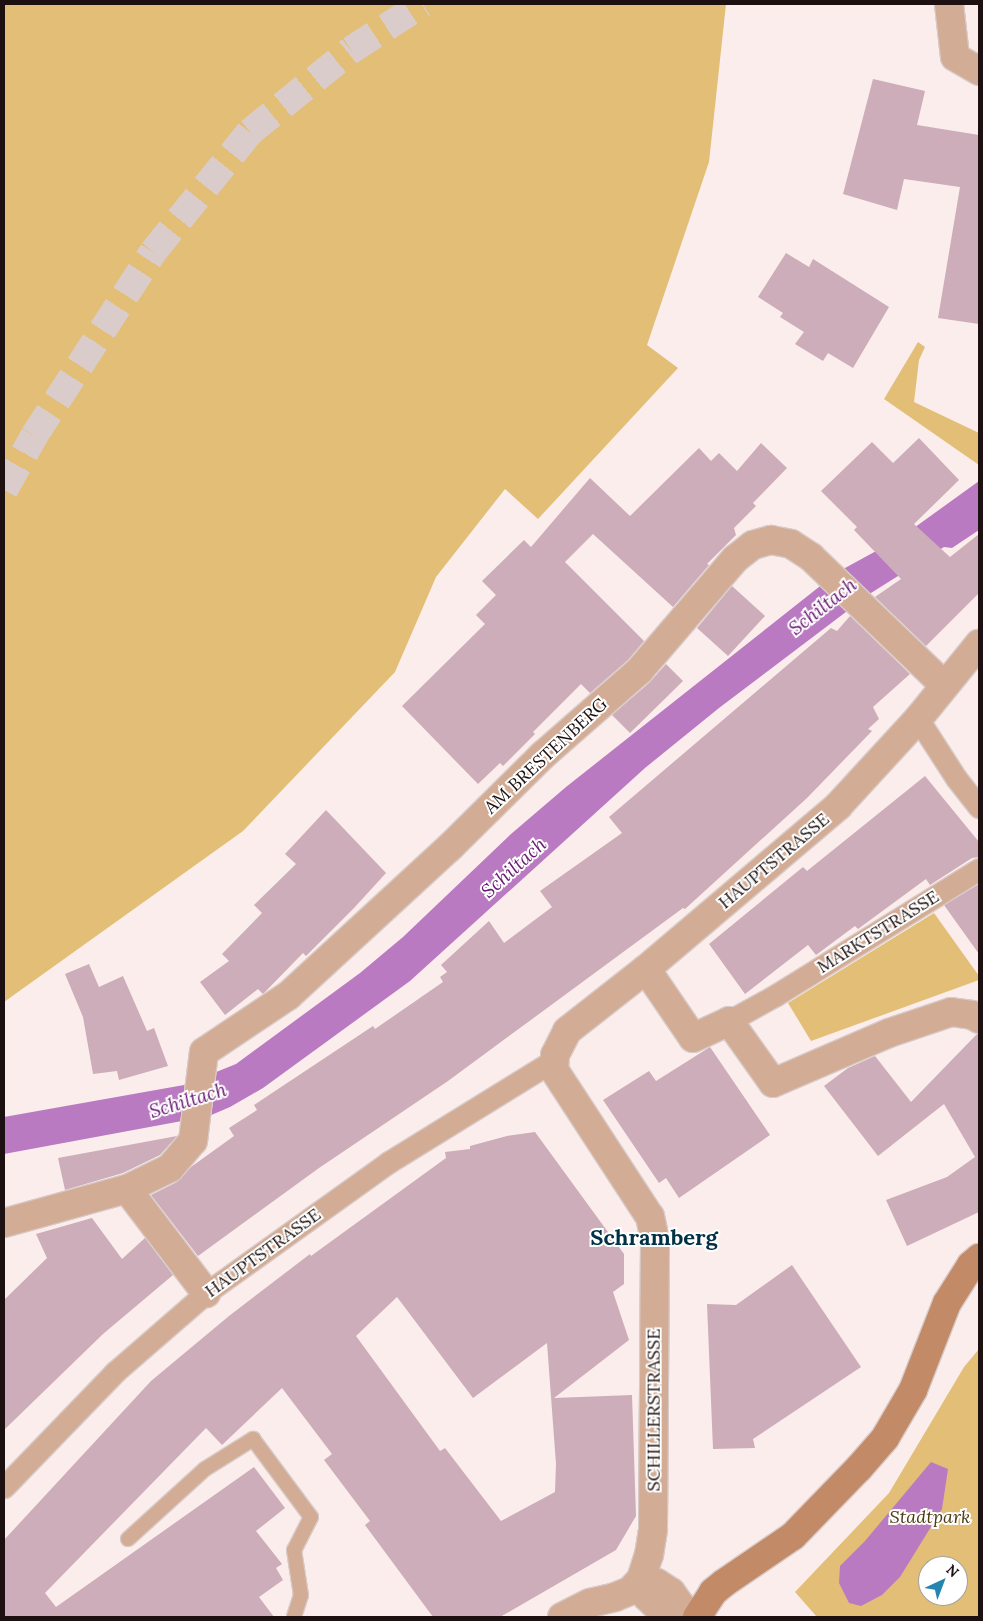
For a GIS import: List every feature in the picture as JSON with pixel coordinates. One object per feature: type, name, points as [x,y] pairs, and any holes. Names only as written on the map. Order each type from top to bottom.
[{"type":"main road","points":[[697,1617],[713,1592],[724,1582],[793,1536],[859,1468],[885,1438],[913,1390],[951,1296],[971,1265],[979,1258]]},
{"type":"street","points":[[948,4],[955,57],[979,71]]},
{"type":"street","name":"AM BRESTENBERG","points":[[127,1189],[170,1168],[193,1141],[199,1076],[204,1052],[288,995],[450,846],[543,755],[640,670],[735,559],[753,545],[771,540],[792,544],[826,572],[878,624],[944,685]]},
{"type":"street","name":"HAUPTSTRASSE","points":[[4,1487],[115,1372],[206,1293],[389,1162],[554,1060],[567,1031],[646,969],[838,806],[918,719],[979,644]]},
{"type":"street","points":[[918,719],[956,778],[979,807]]},
{"type":"street","name":"MARKTSTRASSE","points":[[729,1021],[776,995],[979,869]]},
{"type":"street","points":[[646,969],[693,1038],[729,1021],[773,1083],[889,1033],[951,1012],[972,1015],[979,1020]]},
{"type":"street","name":"SCHILLERSTRASSE","points":[[554,1060],[554,1070],[650,1217],[655,1240],[653,1529],[649,1555],[641,1578]]},
{"type":"street","points":[[4,1223],[127,1189],[206,1293]]},
{"type":"street","points":[[562,1617],[590,1603],[630,1591],[641,1578]]},
{"type":"street","points":[[641,1578],[647,1597],[668,1617]]},
{"type":"street","points":[[641,1578],[657,1583],[671,1592],[682,1607],[686,1617]]},
{"type":"lane","points":[[128,1539],[205,1469],[253,1438],[310,1517],[294,1550],[301,1595],[294,1617]]},
{"type":"green space","points":[[4,4],[726,4],[709,162],[647,345],[678,368],[538,519],[505,489],[436,577],[395,672],[243,831],[4,1002]]},
{"type":"green space","points":[[918,342],[925,347],[919,360],[914,402],[979,433],[979,465],[884,399]]},
{"type":"green space","points":[[934,913],[979,976],[979,980],[811,1041],[788,1003]]},
{"type":"green space","name":"Stadtpark","points":[[979,1349],[979,1617],[817,1617],[795,1592],[889,1493],[964,1367]]},
{"type":"water","name":"Schiltach","points":[[979,481],[979,530],[952,548],[944,547],[871,593],[719,708],[645,768],[410,981],[263,1088],[230,1107],[209,1116],[4,1154],[4,1117],[184,1085],[236,1064],[360,973],[403,937],[511,834],[566,787],[824,583],[845,568],[900,538]]},
{"type":"water","points":[[931,1462],[948,1469],[942,1509],[900,1577],[882,1595],[861,1606],[849,1603],[839,1583],[840,1566],[865,1541]]},
{"type":"building","points":[[873,79],[925,91],[917,125],[979,135],[979,324],[938,318],[960,187],[904,179],[897,210],[843,194]]},
{"type":"building","points":[[786,253],[809,267],[813,259],[889,307],[853,368],[828,353],[823,361],[795,344],[804,332],[780,317],[783,313],[758,297]]},
{"type":"building","points":[[919,438],[959,480],[914,524],[950,557],[979,534],[979,593],[926,646],[875,597],[901,579],[854,530],[857,527],[821,491],[872,442],[893,463]]},
{"type":"building","points":[[761,443],[787,468],[753,503],[756,506],[734,528],[736,535],[707,564],[709,565],[673,607],[593,534],[565,562],[644,641],[628,660],[590,693],[581,684],[533,732],[535,734],[503,766],[500,763],[478,784],[402,706],[485,624],[476,615],[496,595],[482,581],[524,540],[531,547],[590,478],[630,516],[699,448],[711,461],[719,453],[737,471]]},
{"type":"building","points":[[732,586],[765,616],[728,656],[697,628]]},
{"type":"building","points":[[850,616],[910,674],[873,707],[879,719],[868,729],[872,731],[807,798],[685,909],[683,908],[448,1081],[319,1168],[198,1256],[151,1195],[177,1182],[191,1167],[234,1136],[229,1128],[257,1110],[254,1105],[373,1026],[375,1029],[443,982],[440,977],[447,972],[441,965],[489,921],[504,943],[552,907],[540,891],[622,833],[609,817],[831,628],[837,631]]},
{"type":"building","points":[[666,664],[683,681],[630,733],[612,715],[649,683]]},
{"type":"building","points":[[925,776],[979,842],[979,857],[972,858],[930,885],[926,879],[858,929],[855,926],[816,955],[808,945],[745,994],[709,944],[803,867],[807,871]]},
{"type":"building","points":[[326,810],[386,873],[306,956],[303,953],[263,994],[258,989],[225,1015],[200,982],[229,961],[222,954],[262,913],[254,905],[296,864],[285,854]]},
{"type":"building","points":[[979,884],[979,954],[944,905]]},
{"type":"building","points":[[89,964],[99,987],[123,976],[147,1031],[154,1028],[168,1066],[119,1080],[117,1071],[93,1074],[83,1017],[65,974]]},
{"type":"building","points":[[977,1034],[979,1035],[979,1212],[907,1246],[886,1200],[947,1177],[975,1157],[944,1104],[878,1156],[824,1086],[848,1068],[875,1056],[911,1102]]},
{"type":"building","points":[[710,1047],[770,1135],[679,1198],[666,1178],[659,1183],[603,1100],[649,1071],[656,1081]]},
{"type":"building","points":[[535,1132],[624,1254],[624,1284],[613,1292],[629,1340],[554,1398],[632,1395],[636,1516],[616,1550],[500,1617],[433,1617],[365,1525],[370,1521],[324,1460],[332,1454],[282,1388],[222,1445],[206,1428],[45,1593],[56,1607],[254,1467],[285,1508],[256,1531],[282,1564],[276,1568],[283,1580],[259,1597],[274,1617],[4,1617],[4,1540],[151,1381],[229,1316],[310,1254],[311,1256],[446,1158],[445,1152],[470,1149],[470,1146],[507,1136]],"holes":[[[397,1297],[473,1398],[547,1343],[556,1464],[555,1492],[501,1521],[445,1448],[440,1451],[356,1336]]]},
{"type":"building","points":[[177,1136],[160,1155],[123,1173],[65,1190],[58,1158]]},
{"type":"building","points":[[92,1218],[122,1259],[145,1238],[173,1275],[103,1334],[4,1430],[4,1300],[47,1258],[36,1234]]},
{"type":"building","points":[[792,1265],[861,1367],[753,1439],[755,1448],[713,1449],[707,1304],[736,1305]]},
{"type":"tunnel","points":[[4,490],[34,436],[153,252],[250,132],[351,50],[422,4]]},
{"type":"district","name":"Schramberg","points":[[654,1238]]}]
